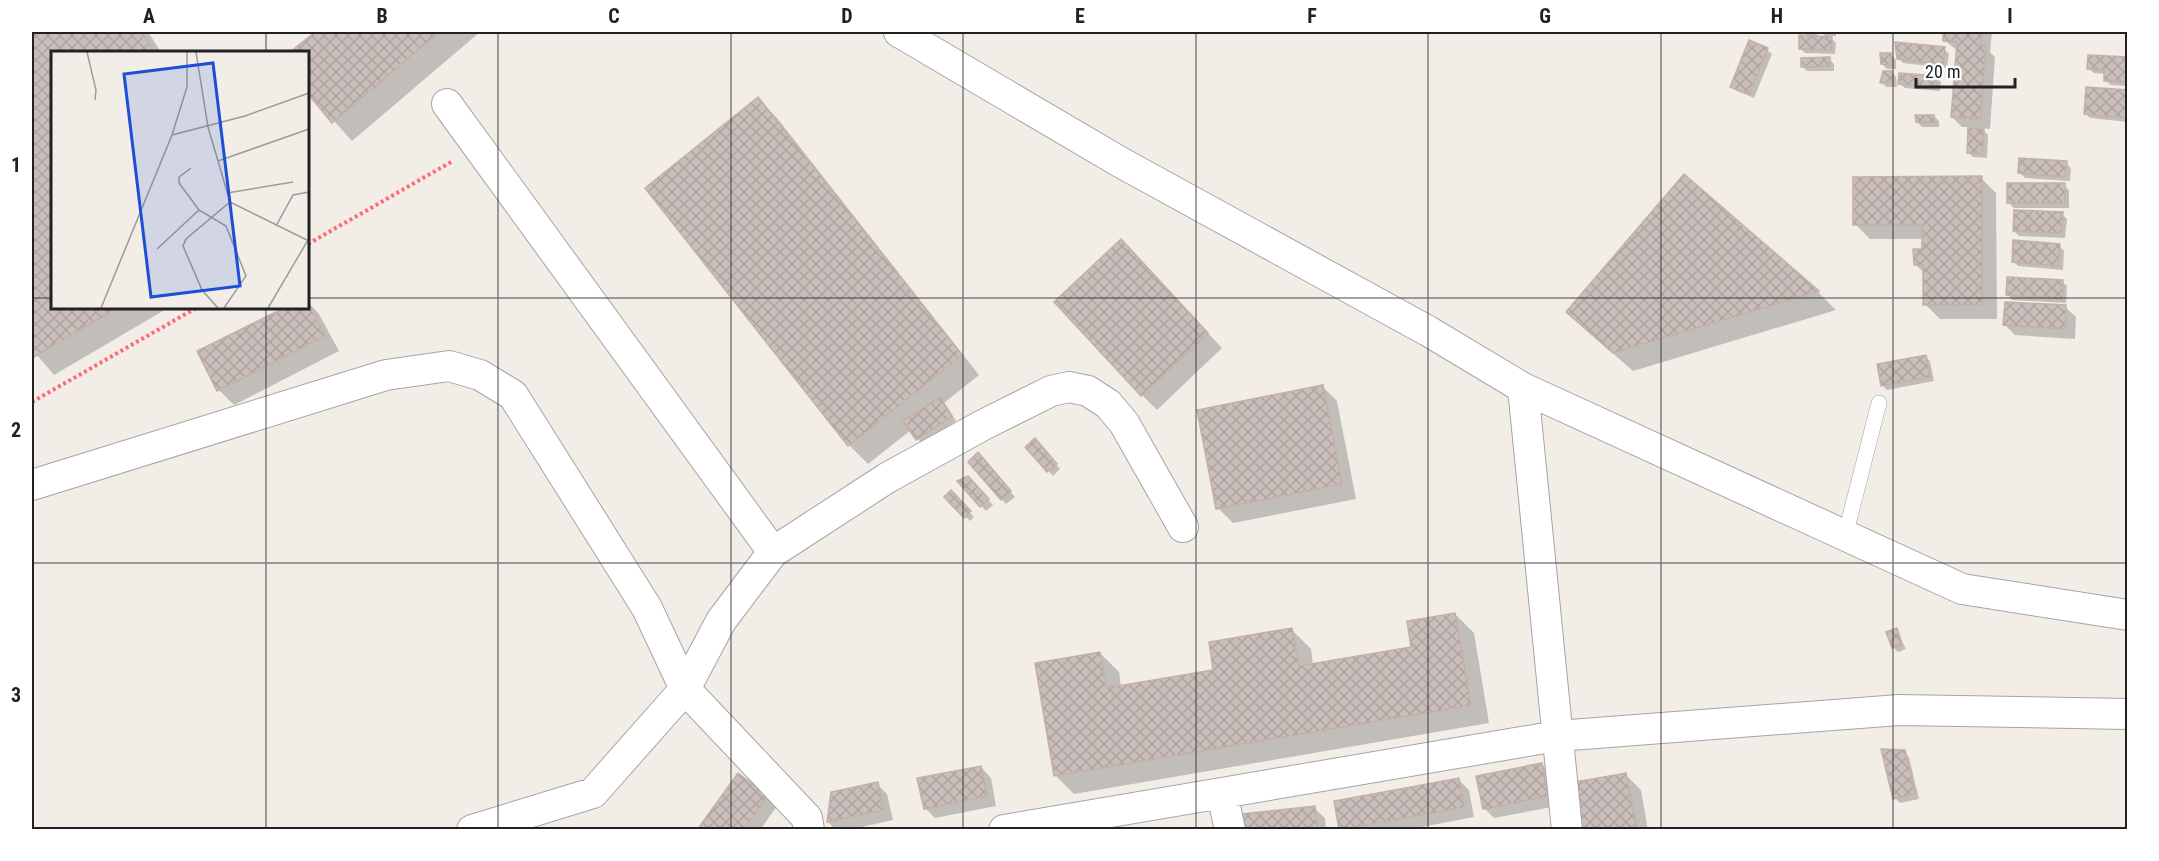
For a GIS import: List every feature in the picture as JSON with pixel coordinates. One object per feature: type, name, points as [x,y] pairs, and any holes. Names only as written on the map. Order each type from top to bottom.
[{"type":"street","points":[[899,32],[1120,162],[1428,331],[1523,388],[1962,589],[2127,615]]},
{"type":"street","points":[[447,104],[773,552]]},
{"type":"street","points":[[32,485],[386,375],[449,366],[480,375],[513,394],[646,608],[685,689],[807,818],[808,830]]},
{"type":"street","points":[[472,830],[593,793],[685,689],[721,621],[773,552],[887,478],[1050,391],[1069,387],[1088,392],[1108,404],[1124,423],[1183,527]]},
{"type":"street","points":[[1523,388],[1567,830]]},
{"type":"street","points":[[1004,830],[1557,736],[1899,710],[2127,714]]},
{"type":"street","points":[[1222,793],[1230,830]]},
{"type":"lane","points":[[1845,536],[1879,403]]},
{"type":"path","points":[[309,243],[478,146]]},
{"type":"path","points":[[32,402],[194,309]]},
{"type":"building","points":[[32,32],[142,32],[153,51],[51,51],[51,309],[115,309],[34,357],[32,352]]},
{"type":"building","points":[[315,32],[439,32],[332,123],[309,95],[309,51],[291,51]]},
{"type":"building","points":[[1943,32],[1982,32],[1980,45],[1986,46],[1980,119],[1951,117],[1957,42],[1943,41]]},
{"type":"building","points":[[1799,35],[1832,37],[1831,50],[1799,49]]},
{"type":"building","points":[[1749,40],[1768,48],[1749,94],[1730,87]]},
{"type":"building","points":[[1895,42],[1945,47],[1943,64],[1897,59]]},
{"type":"building","points":[[1880,53],[1891,53],[1892,65],[1881,64]]},
{"type":"building","points":[[2088,55],[2128,57],[2128,82],[2104,81],[2104,70],[2087,69]]},
{"type":"building","points":[[1830,57],[1830,66],[1801,67],[1801,58]]},
{"type":"building","points":[[1883,71],[1892,71],[1893,82],[1880,83]]},
{"type":"building","points":[[1899,73],[1937,76],[1936,87],[1898,84]]},
{"type":"building","points":[[2086,87],[2128,90],[2126,118],[2084,114]]},
{"type":"building","points":[[758,97],[962,355],[848,446],[645,188]]},
{"type":"building","points":[[1915,115],[1934,115],[1934,122],[1916,122]]},
{"type":"building","points":[[1968,128],[1984,129],[1982,154],[1967,153]]},
{"type":"building","points":[[2019,158],[2067,161],[2065,177],[2018,173]]},
{"type":"building","points":[[1684,174],[1819,291],[1613,353],[1566,312]]},
{"type":"building","points":[[1982,176],[1982,305],[1923,305],[1923,265],[1914,265],[1913,249],[1922,249],[1922,225],[1853,225],[1853,177]]},
{"type":"building","points":[[2007,183],[2065,183],[2065,203],[2007,203]]},
{"type":"building","points":[[2014,210],[2063,212],[2061,233],[2013,231]]},
{"type":"building","points":[[1121,239],[1208,333],[1141,396],[1054,302]]},
{"type":"building","points":[[2013,240],[2060,244],[2058,266],[2012,262]]},
{"type":"building","points":[[2007,277],[2063,280],[2062,299],[2006,295]]},
{"type":"building","points":[[2005,302],[2066,305],[2065,329],[2003,325]]},
{"type":"building","points":[[309,305],[325,336],[217,391],[197,351],[282,309],[309,309]]},
{"type":"building","points":[[1926,355],[1930,377],[1881,386],[1877,364]]},
{"type":"building","points":[[1323,385],[1342,484],[1216,509],[1197,410]]},
{"type":"building","points":[[940,397],[952,416],[916,440],[903,421]]},
{"type":"building","points":[[1035,438],[1057,464],[1047,472],[1025,447]]},
{"type":"building","points":[[978,452],[1011,491],[1001,500],[968,462]]},
{"type":"building","points":[[968,476],[989,499],[980,507],[957,481]]},
{"type":"building","points":[[951,490],[971,511],[964,518],[944,497]]},
{"type":"building","points":[[1455,613],[1471,705],[1054,776],[1035,663],[1100,652],[1106,688],[1213,670],[1209,642],[1292,628],[1299,666],[1411,647],[1407,621]]},
{"type":"building","points":[[1897,628],[1902,644],[1892,648],[1886,632]]},
{"type":"building","points":[[1881,749],[1905,750],[1915,794],[1893,799]]},
{"type":"building","points":[[1542,763],[1548,796],[1483,809],[1476,776]]},
{"type":"building","points":[[981,766],[987,796],[924,809],[917,778]]},
{"type":"building","points":[[738,773],[768,795],[743,830],[697,830]]},
{"type":"building","points":[[1626,773],[1637,830],[1578,830],[1569,783]]},
{"type":"building","points":[[1459,778],[1464,807],[1339,830],[1334,801]]},
{"type":"building","points":[[878,782],[883,810],[827,822],[831,792]]},
{"type":"building","points":[[1315,806],[1318,830],[1243,830],[1242,814]]}]
